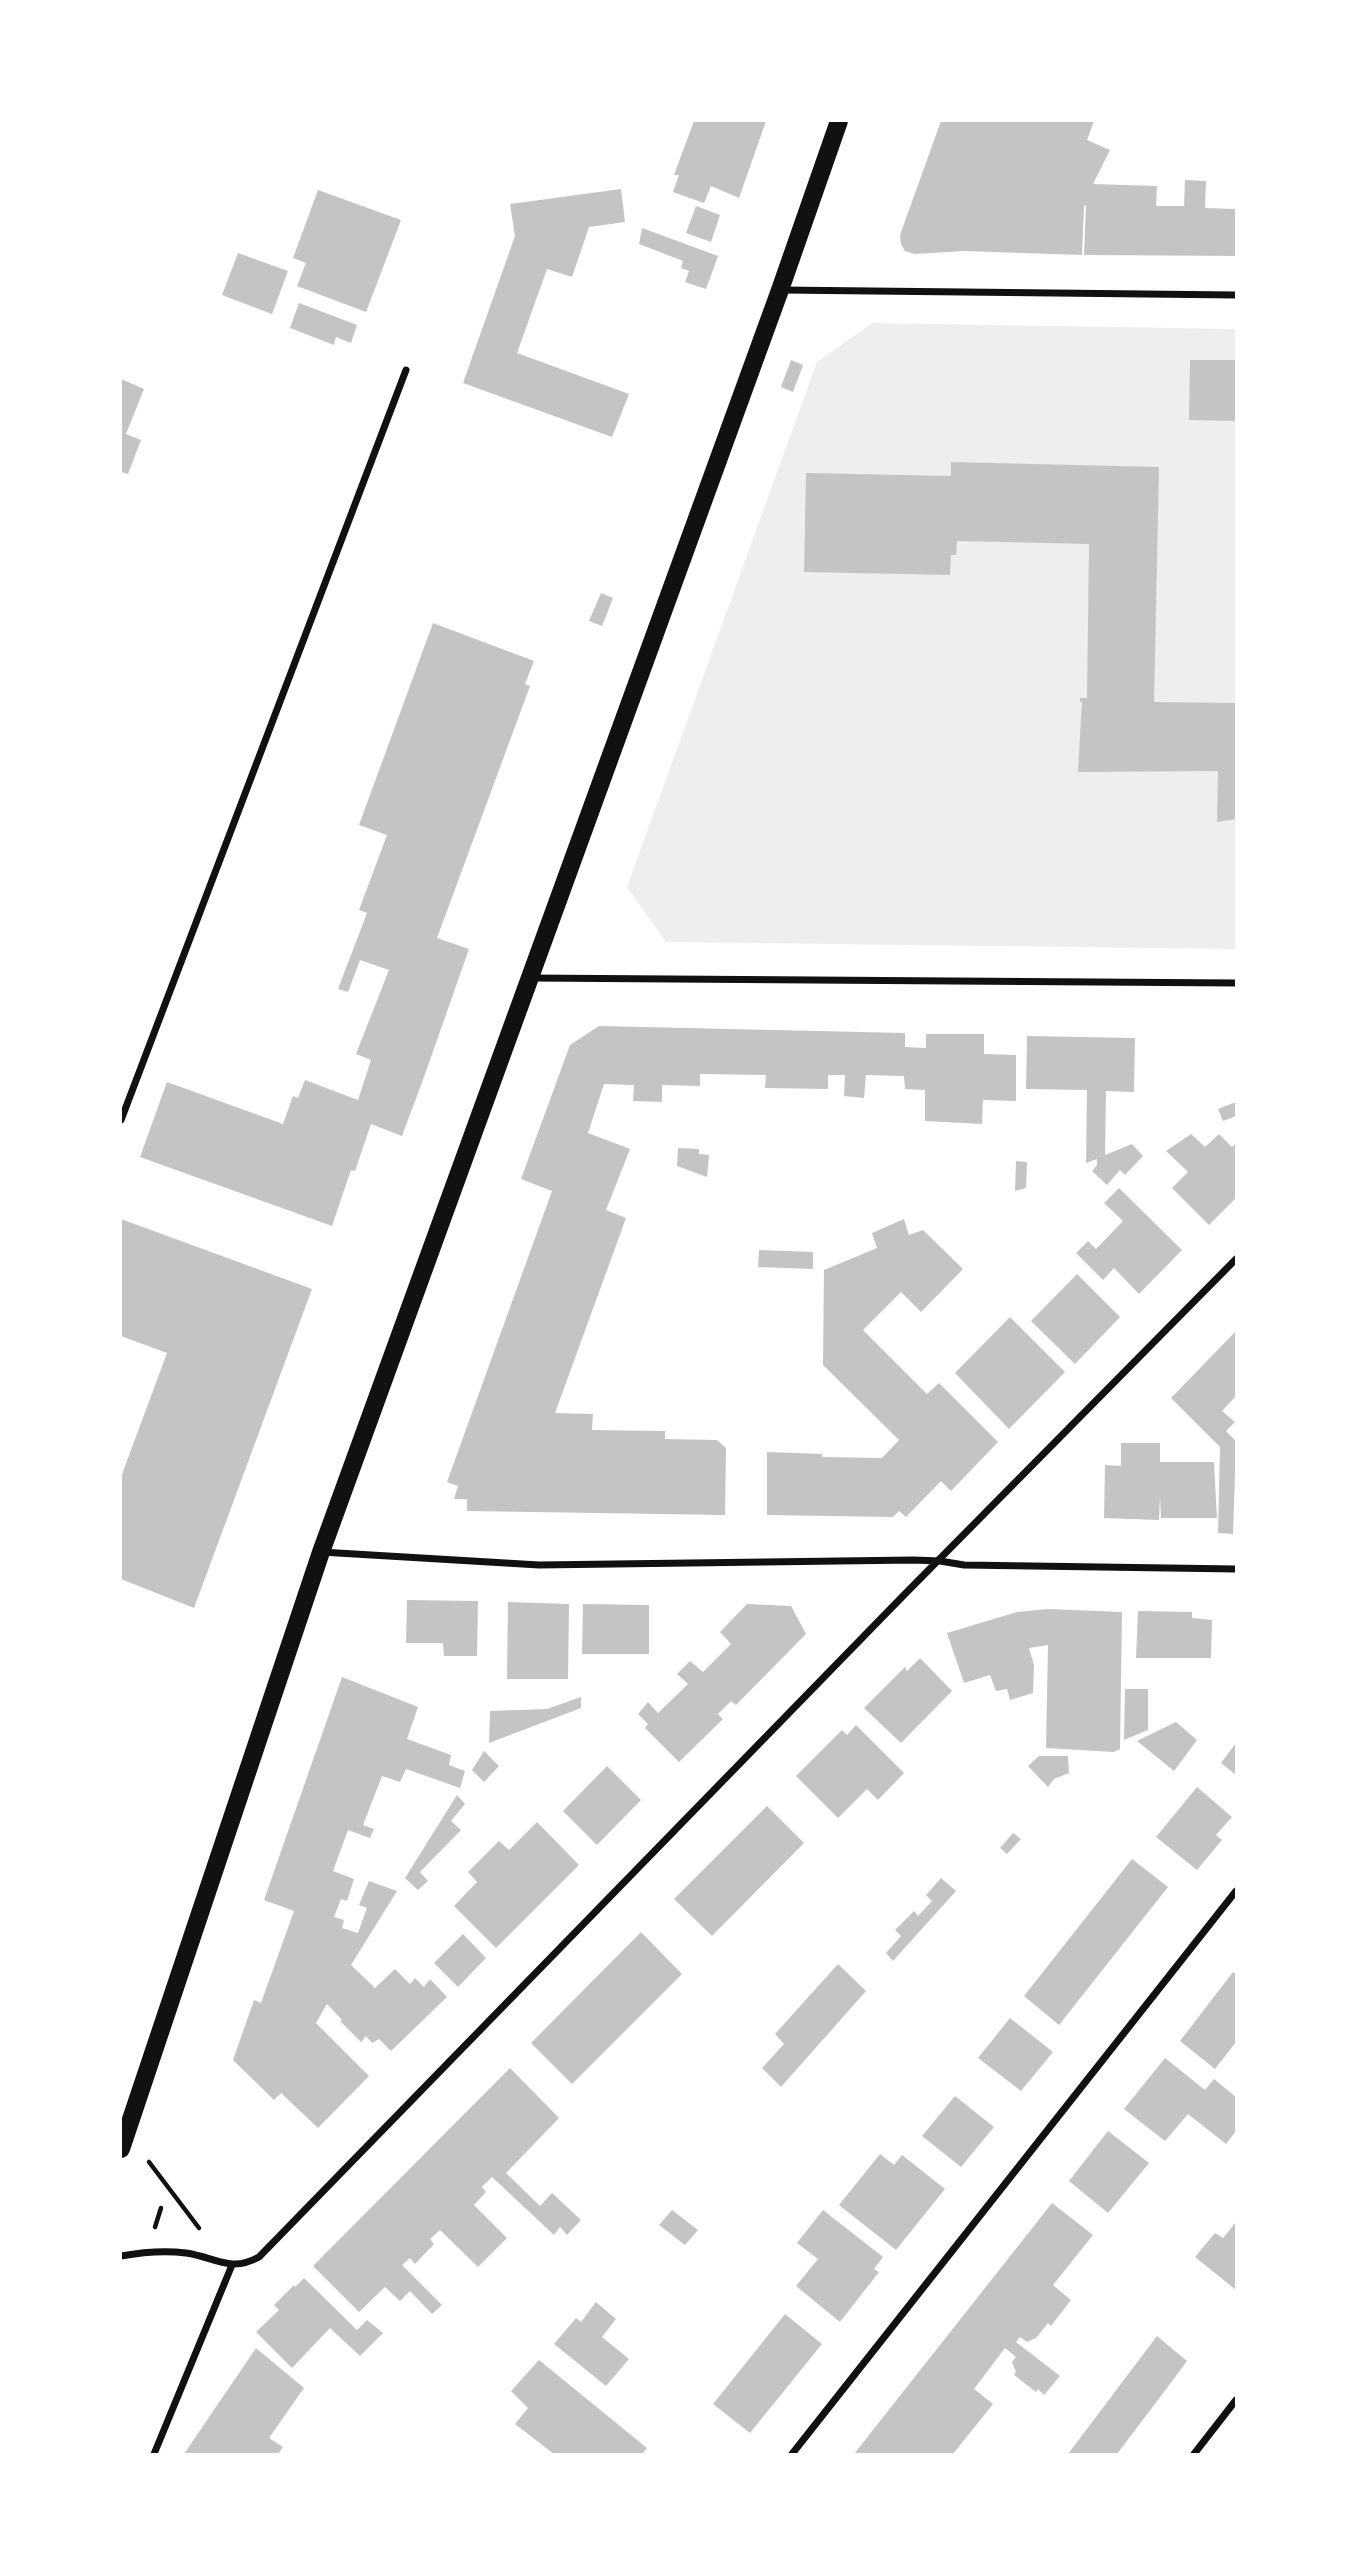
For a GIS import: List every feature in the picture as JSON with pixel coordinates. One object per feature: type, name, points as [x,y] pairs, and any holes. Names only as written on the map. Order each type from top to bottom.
[{"type":"main road","points":[[121,2149],[321,1552],[839,121]]},
{"type":"street","points":[[780,290],[1236,295]]},
{"type":"street","points":[[121,1120],[406,370]]},
{"type":"street","points":[[530,978],[1236,983]]},
{"type":"street","points":[[121,2256],[154,2251],[188,2253],[232,2265],[246,2264],[259,2257],[881,1618],[1236,1259]]},
{"type":"street","points":[[321,1552],[539,1565],[940,1561],[964,1565],[1236,1569]]},
{"type":"street","points":[[792,2454],[1236,1891]]},
{"type":"street","points":[[154,2454],[232,2265]]},
{"type":"street","points":[[1195,2454],[1236,2400]]},
{"type":"path","points":[[129,2123],[152,2168],[232,2265]]},
{"type":"shaded area","points":[[872,323],[1236,329],[1236,949],[666,942],[627,887],[817,362]]},
{"type":"building","points":[[694,121],[766,121],[739,198],[711,186],[704,203],[673,192],[679,175],[674,175]]},
{"type":"building","points":[[941,121],[1094,121],[1087,140],[1110,150],[1093,184],[1157,186],[1156,206],[1184,206],[1185,180],[1206,181],[1205,208],[1236,209],[1236,256],[1084,255],[1086,205],[1082,255],[964,251],[915,254],[905,251],[900,235]]},
{"type":"building","points":[[621,189],[625,222],[589,227],[572,277],[547,269],[517,353],[629,394],[612,437],[463,383],[515,236],[510,204]]},
{"type":"building","points":[[318,190],[401,220],[366,312],[297,286],[306,263],[293,258]]},
{"type":"building","points":[[696,206],[720,215],[711,242],[686,233]]},
{"type":"building","points":[[642,228],[718,256],[706,289],[685,282],[689,271],[681,268],[683,261],[639,244]]},
{"type":"building","points":[[238,253],[288,271],[272,314],[222,295]]},
{"type":"building","points":[[299,303],[357,325],[351,343],[336,337],[334,345],[290,328]]},
{"type":"building","points":[[791,360],[803,365],[793,392],[781,387]]},
{"type":"building","points":[[1190,360],[1236,360],[1236,421],[1189,420]]},
{"type":"building","points":[[121,379],[144,389],[126,434],[141,440],[128,474],[121,472]]},
{"type":"building","points":[[951,462],[1159,467],[1154,702],[1236,703],[1236,819],[1217,822],[1218,771],[1078,772],[1082,702],[1080,698],[1087,698],[1089,544],[957,541],[956,555],[951,555],[950,575],[804,572],[806,473],[951,476]]},
{"type":"building","points":[[601,593],[613,598],[602,626],[589,621]]},
{"type":"building","points":[[433,623],[534,661],[525,684],[530,686],[437,938],[469,949],[424,1077],[402,1136],[371,1124],[355,1171],[351,1170],[332,1226],[140,1157],[167,1082],[283,1124],[293,1096],[298,1098],[305,1080],[358,1100],[371,1060],[356,1054],[389,970],[360,960],[348,992],[338,989],[367,913],[359,910],[387,835],[359,825]]},
{"type":"building","points":[[599,1026],[905,1033],[905,1047],[926,1048],[926,1034],[984,1034],[984,1054],[1016,1055],[1016,1101],[983,1100],[982,1124],[925,1121],[925,1090],[905,1089],[904,1076],[866,1075],[864,1098],[844,1096],[845,1075],[828,1075],[828,1089],[765,1088],[766,1075],[700,1074],[700,1086],[662,1085],[662,1102],[633,1101],[634,1085],[604,1084],[588,1133],[630,1149],[606,1210],[626,1218],[555,1413],[593,1414],[592,1430],[665,1431],[665,1439],[717,1440],[726,1448],[725,1515],[467,1511],[467,1499],[454,1499],[458,1486],[447,1482],[552,1191],[521,1179],[570,1045]]},
{"type":"building","points":[[1027,1036],[1135,1038],[1134,1092],[1106,1091],[1105,1155],[1132,1144],[1143,1156],[1125,1175],[1120,1170],[1107,1185],[1092,1171],[1097,1165],[1097,1159],[1086,1163],[1087,1090],[1026,1089]]},
{"type":"building","points":[[1236,1102],[1236,1116],[1223,1121],[1218,1109]]},
{"type":"building","points":[[1191,1134],[1205,1147],[1219,1134],[1232,1147],[1236,1143],[1236,1198],[1209,1225],[1172,1188],[1188,1172],[1166,1151]]},
{"type":"building","points":[[678,1148],[699,1149],[699,1154],[709,1155],[707,1177],[677,1166]]},
{"type":"building","points":[[1016,1161],[1027,1162],[1026,1188],[1015,1191]]},
{"type":"building","points":[[1119,1188],[1182,1250],[1139,1294],[1114,1268],[1103,1280],[1076,1253],[1088,1241],[1096,1249],[1123,1221],[1104,1203]]},
{"type":"building","points":[[121,1219],[312,1289],[194,1608],[121,1579],[121,1477],[167,1353],[121,1336]]},
{"type":"building","points":[[904,1219],[909,1235],[923,1230],[963,1269],[921,1312],[901,1292],[863,1330],[927,1394],[939,1383],[998,1442],[951,1491],[941,1481],[906,1517],[899,1511],[893,1517],[767,1515],[767,1452],[822,1454],[822,1457],[882,1458],[899,1440],[823,1365],[824,1270],[877,1248],[872,1233]]},
{"type":"building","points":[[759,1250],[813,1252],[813,1269],[758,1267]]},
{"type":"building","points":[[1077,1274],[1120,1317],[1075,1364],[1031,1321]]},
{"type":"building","points":[[1010,1317],[1065,1372],[1009,1429],[955,1373]]},
{"type":"building","points":[[1236,1331],[1236,1396],[1222,1411],[1235,1422],[1226,1431],[1236,1441],[1233,1534],[1218,1533],[1220,1447],[1171,1398]]},
{"type":"building","points":[[1121,1443],[1160,1443],[1160,1462],[1214,1462],[1217,1518],[1161,1518],[1160,1496],[1159,1520],[1104,1518],[1105,1465],[1121,1466]]},
{"type":"building","points":[[407,1600],[478,1601],[477,1656],[444,1656],[443,1643],[406,1643]]},
{"type":"building","points":[[508,1602],[569,1604],[568,1679],[507,1679]]},
{"type":"building","points":[[583,1604],[649,1605],[649,1654],[582,1654]]},
{"type":"building","points":[[747,1604],[791,1606],[806,1634],[736,1705],[731,1701],[718,1714],[723,1719],[679,1762],[645,1728],[648,1724],[638,1714],[648,1702],[658,1713],[688,1684],[677,1674],[690,1661],[703,1672],[731,1644],[720,1632]]},
{"type":"building","points":[[1048,1609],[1122,1612],[1120,1749],[1114,1752],[1046,1748],[1048,1645],[1029,1648],[1034,1665],[1033,1693],[1010,1700],[1007,1689],[996,1691],[990,1675],[964,1683],[947,1633],[1017,1612]]},
{"type":"building","points":[[1138,1611],[1192,1612],[1192,1618],[1212,1620],[1211,1658],[1136,1658]]},
{"type":"building","points":[[920,1658],[952,1691],[901,1743],[864,1708],[905,1667],[907,1671]]},
{"type":"building","points":[[342,1677],[418,1707],[407,1739],[451,1755],[449,1765],[465,1771],[460,1788],[406,1769],[400,1782],[382,1776],[363,1825],[374,1829],[370,1838],[348,1830],[333,1871],[354,1879],[347,1901],[341,1899],[334,1917],[344,1920],[342,1928],[358,1933],[367,1908],[359,1905],[369,1881],[397,1891],[351,1965],[375,1988],[395,1969],[410,1984],[415,1978],[424,1987],[430,1979],[447,1997],[391,2051],[379,2039],[372,2043],[366,2036],[361,2042],[327,2004],[316,2023],[369,2076],[318,2128],[281,2093],[274,2100],[233,2060],[254,2000],[261,2003],[294,1911],[264,1900]]},
{"type":"building","points":[[1125,1689],[1148,1689],[1148,1730],[1124,1740]]},
{"type":"building","points":[[581,1697],[581,1708],[489,1743],[490,1711],[547,1709]]},
{"type":"building","points":[[1176,1722],[1197,1740],[1174,1771],[1137,1741]]},
{"type":"building","points":[[856,1725],[904,1773],[878,1800],[867,1789],[838,1818],[796,1776],[842,1730],[847,1735]]},
{"type":"building","points":[[1236,1743],[1236,1775],[1221,1763]]},
{"type":"building","points":[[484,1751],[499,1766],[484,1782],[472,1770]]},
{"type":"building","points":[[1039,1756],[1068,1756],[1069,1773],[1054,1779],[1048,1787],[1028,1766]]},
{"type":"building","points":[[607,1766],[641,1800],[597,1845],[563,1811]]},
{"type":"building","points":[[1197,1787],[1232,1817],[1216,1835],[1222,1840],[1197,1870],[1156,1837]]},
{"type":"building","points":[[457,1795],[465,1804],[451,1821],[461,1830],[420,1872],[428,1881],[418,1890],[405,1878]]},
{"type":"building","points":[[767,1806],[804,1843],[712,1936],[674,1899]]},
{"type":"building","points":[[537,1822],[579,1865],[496,1948],[454,1906],[477,1882],[468,1872],[499,1841],[509,1850]]},
{"type":"building","points":[[1013,1833],[1021,1839],[1007,1854],[1000,1848]]},
{"type":"building","points":[[1132,1859],[1168,1887],[1059,2025],[1024,1996]]},
{"type":"building","points":[[941,1878],[956,1891],[893,1961],[886,1953],[901,1936],[895,1930],[914,1911],[918,1916],[932,1901],[926,1895]]},
{"type":"building","points":[[641,1932],[682,1974],[572,2084],[531,2043]]},
{"type":"building","points":[[463,1934],[486,1958],[458,1987],[434,1963]]},
{"type":"building","points":[[838,1964],[866,1991],[781,2087],[762,2068],[784,2044],[775,2034]]},
{"type":"building","points":[[1233,1972],[1236,1974],[1236,2042],[1215,2069],[1180,2041]]},
{"type":"building","points":[[1010,2018],[1053,2052],[1021,2091],[978,2058]]},
{"type":"building","points":[[1165,2058],[1205,2090],[1214,2079],[1236,2097],[1236,2131],[1226,2144],[1188,2114],[1165,2141],[1124,2109]]},
{"type":"building","points":[[510,2068],[559,2118],[506,2173],[540,2206],[552,2193],[581,2220],[567,2235],[560,2227],[554,2235],[492,2177],[482,2187],[486,2192],[474,2205],[507,2238],[478,2267],[440,2230],[430,2239],[434,2244],[415,2264],[410,2258],[402,2265],[442,2305],[432,2314],[410,2291],[400,2301],[385,2287],[359,2312],[313,2266]]},
{"type":"building","points":[[955,2096],[994,2127],[961,2167],[922,2136]]},
{"type":"building","points":[[1108,2131],[1149,2163],[1108,2213],[1069,2181]]},
{"type":"building","points":[[880,2154],[894,2165],[902,2155],[945,2189],[896,2250],[839,2205]]},
{"type":"building","points":[[1052,2203],[1093,2235],[1053,2285],[1071,2300],[1051,2326],[1048,2323],[1036,2338],[1027,2342],[1020,2337],[1016,2342],[1060,2376],[1044,2395],[1038,2389],[1036,2392],[1014,2375],[1016,2372],[1012,2362],[1016,2357],[1005,2348],[974,2389],[993,2404],[953,2454],[854,2454]]},
{"type":"building","points":[[672,2210],[698,2230],[685,2245],[659,2225]]},
{"type":"building","points":[[823,2210],[883,2257],[874,2269],[879,2272],[840,2322],[796,2286],[818,2259],[797,2243]]},
{"type":"building","points":[[1236,2222],[1236,2290],[1195,2257],[1215,2233],[1223,2238]]},
{"type":"building","points":[[304,2278],[357,2330],[367,2320],[383,2333],[360,2356],[330,2328],[292,2368],[256,2332],[279,2310],[274,2305]]},
{"type":"building","points":[[596,2302],[616,2319],[602,2337],[629,2359],[606,2386],[554,2344],[576,2318],[581,2322]]},
{"type":"building","points":[[785,2314],[822,2344],[750,2433],[713,2404]]},
{"type":"building","points":[[1157,2336],[1187,2361],[1173,2380],[1117,2454],[1068,2454]]},
{"type":"building","points":[[256,2348],[304,2388],[269,2438],[283,2447],[278,2454],[184,2454]]},
{"type":"building","points":[[539,2360],[647,2448],[642,2454],[554,2454],[515,2424],[528,2408],[511,2391]]}]
